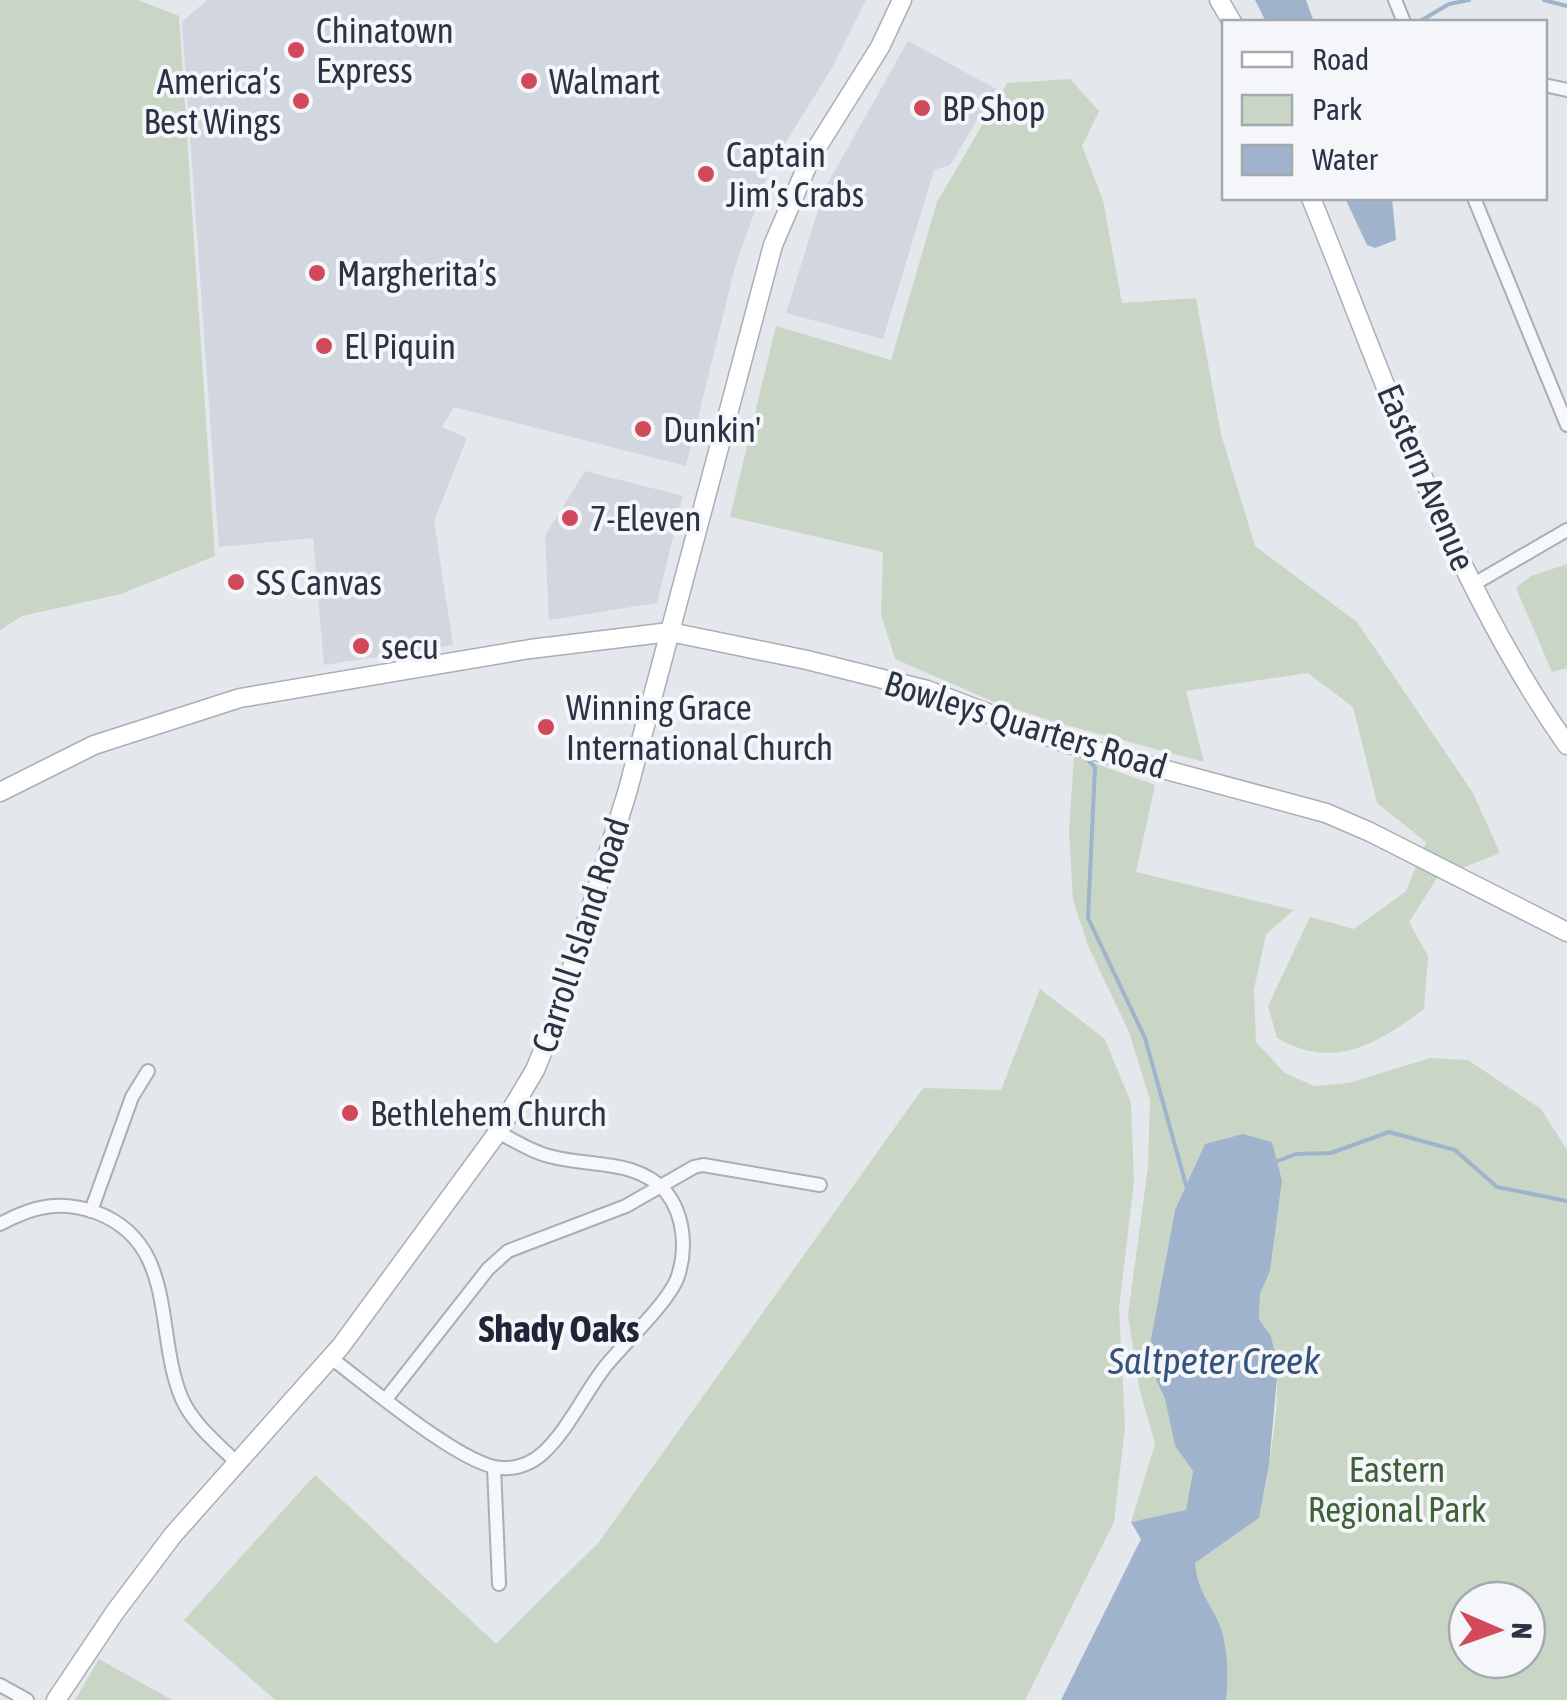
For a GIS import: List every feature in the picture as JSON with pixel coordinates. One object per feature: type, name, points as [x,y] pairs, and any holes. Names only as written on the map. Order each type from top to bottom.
[{"type":"street","name":"Carroll Island Road","points":[[56,1700],[154,1559],[330,1358],[498,1132],[535,1070],[556,1021],[627,792],[766,266],[782,220],[819,142],[880,47],[902,0]]},
{"type":"street","name":"Eastern Avenue","points":[[1312,200],[1474,584],[1498,632],[1567,744]]},
{"type":"street","points":[[1475,200],[1567,425]]},
{"type":"street","points":[[1474,584],[1567,530]]},
{"type":"street","name":"Bowleys Quarters Road","points":[[0,792],[94,745],[240,698],[517,650],[670,632],[927,690],[1066,742],[1326,813],[1567,932]]},
{"type":"street","points":[[90,1211],[132,1097],[148,1071]]},
{"type":"street","points":[[330,1358],[481,1463],[494,1467],[521,1466],[544,1452],[674,1284],[683,1254],[683,1232],[674,1206],[661,1187],[625,1168],[551,1157],[498,1132]]},
{"type":"street","points":[[386,1398],[488,1270],[508,1251],[626,1206],[686,1168],[702,1166],[820,1185]]},
{"type":"street","points":[[0,1224],[26,1210],[50,1204],[71,1205],[118,1222],[145,1254],[159,1288],[183,1402],[193,1418],[237,1463]]},
{"type":"street","points":[[494,1467],[500,1584]]},
{"type":"street","points":[[0,1685],[27,1700]]},
{"type":"shaded area","points":[[207,0],[866,0],[833,66],[770,168],[735,267],[686,466],[454,407],[442,427],[467,438],[434,521],[453,645],[324,665],[313,538],[219,547],[182,22]]},
{"type":"shaded area","points":[[908,41],[996,89],[950,165],[934,170],[883,339],[786,313],[825,188]]},
{"type":"shaded area","points":[[585,471],[683,496],[657,603],[549,620],[545,536]]},
{"type":"green space","points":[[0,0],[138,0],[179,16],[215,556],[121,594],[22,616],[0,630]]},
{"type":"green space","points":[[1070,79],[1099,111],[1082,146],[1103,200],[1122,303],[1196,298],[1221,434],[1255,546],[1357,622],[1473,793],[1500,853],[1437,878],[1409,922],[1428,956],[1424,1009],[1389,1033],[1354,1049],[1317,1052],[1277,1038],[1268,1006],[1310,917],[1354,929],[1406,891],[1426,842],[1377,803],[1353,707],[1308,673],[1186,691],[1204,762],[1055,722],[994,702],[895,659],[881,614],[883,552],[730,517],[776,326],[891,360],[937,202],[1007,83]]},
{"type":"green space","points":[[1567,564],[1567,668],[1552,672],[1516,588],[1531,576]]},
{"type":"green space","name":"Eastern Regional Park","points":[[1074,756],[1155,785],[1136,872],[1294,910],[1266,934],[1254,989],[1256,1042],[1285,1073],[1314,1086],[1349,1083],[1430,1058],[1468,1060],[1541,1109],[1567,1150],[1567,1700],[1226,1700],[1224,1639],[1195,1563],[1259,1518],[1277,1402],[1275,1357],[1271,1339],[1259,1319],[1260,1294],[1270,1271],[1282,1181],[1175,1210],[1147,1360],[1165,1399],[1175,1446],[1193,1471],[1186,1511],[1131,1522],[1155,1444],[1139,1387],[1128,1315],[1148,1167],[1150,1100],[1129,1032],[1089,948],[1073,900],[1069,831]]},
{"type":"green space","points":[[1040,989],[1105,1039],[1131,1103],[1134,1182],[1119,1308],[1125,1428],[1114,1522],[1025,1700],[275,1700],[184,1620],[315,1475],[496,1644],[599,1542],[923,1088],[1001,1090]]},
{"type":"green space","points":[[99,1659],[172,1700],[75,1700]]},
{"type":"water","points":[[1255,0],[1306,0],[1313,20],[1265,20]]},
{"type":"water","points":[[1346,200],[1392,200],[1396,240],[1375,248],[1367,245]]},
{"type":"water","name":"Saltpeter Creek","points":[[1243,1134],[1272,1142],[1282,1181],[1270,1271],[1260,1294],[1259,1319],[1271,1336],[1278,1367],[1269,1465],[1259,1518],[1195,1563],[1201,1588],[1224,1639],[1226,1700],[1061,1700],[1141,1539],[1131,1522],[1186,1510],[1193,1471],[1175,1446],[1165,1399],[1147,1360],[1175,1210],[1205,1144]]},
{"type":"waterway","points":[[1422,20],[1449,4],[1469,0]]},
{"type":"waterway","points":[[1544,0],[1567,6]]},
{"type":"waterway","points":[[1086,758],[1095,767],[1088,918],[1145,1038],[1186,1185]]},
{"type":"waterway","name":"Saltpeter Creek","points":[[1275,1162],[1296,1154],[1331,1153],[1389,1132],[1455,1150],[1497,1187],[1567,1201]]},
{"type":"place","name":"Chinatown Express","points":[[296,50]]},
{"type":"place","name":"Walmart","points":[[529,81]]},
{"type":"place","name":"America’s Best Wings","points":[[301,101]]},
{"type":"place","name":"BP Shop","points":[[922,108]]},
{"type":"place","name":"Captain Jim’s Crabs","points":[[706,174]]},
{"type":"place","name":"Margherita’s","points":[[317,273]]},
{"type":"place","name":"El Piquin","points":[[324,346]]},
{"type":"place","name":"Dunkin'","points":[[643,429]]},
{"type":"place","name":"7-Eleven","points":[[570,518]]},
{"type":"place","name":"SS Canvas","points":[[236,582]]},
{"type":"place","name":"secu","points":[[361,646]]},
{"type":"place","name":"Winning Grace International Church","points":[[546,727]]},
{"type":"place","name":"Bethlehem Church","points":[[350,1113]]},
{"type":"district","name":"Shady Oaks","points":[[559,1328]]}]
